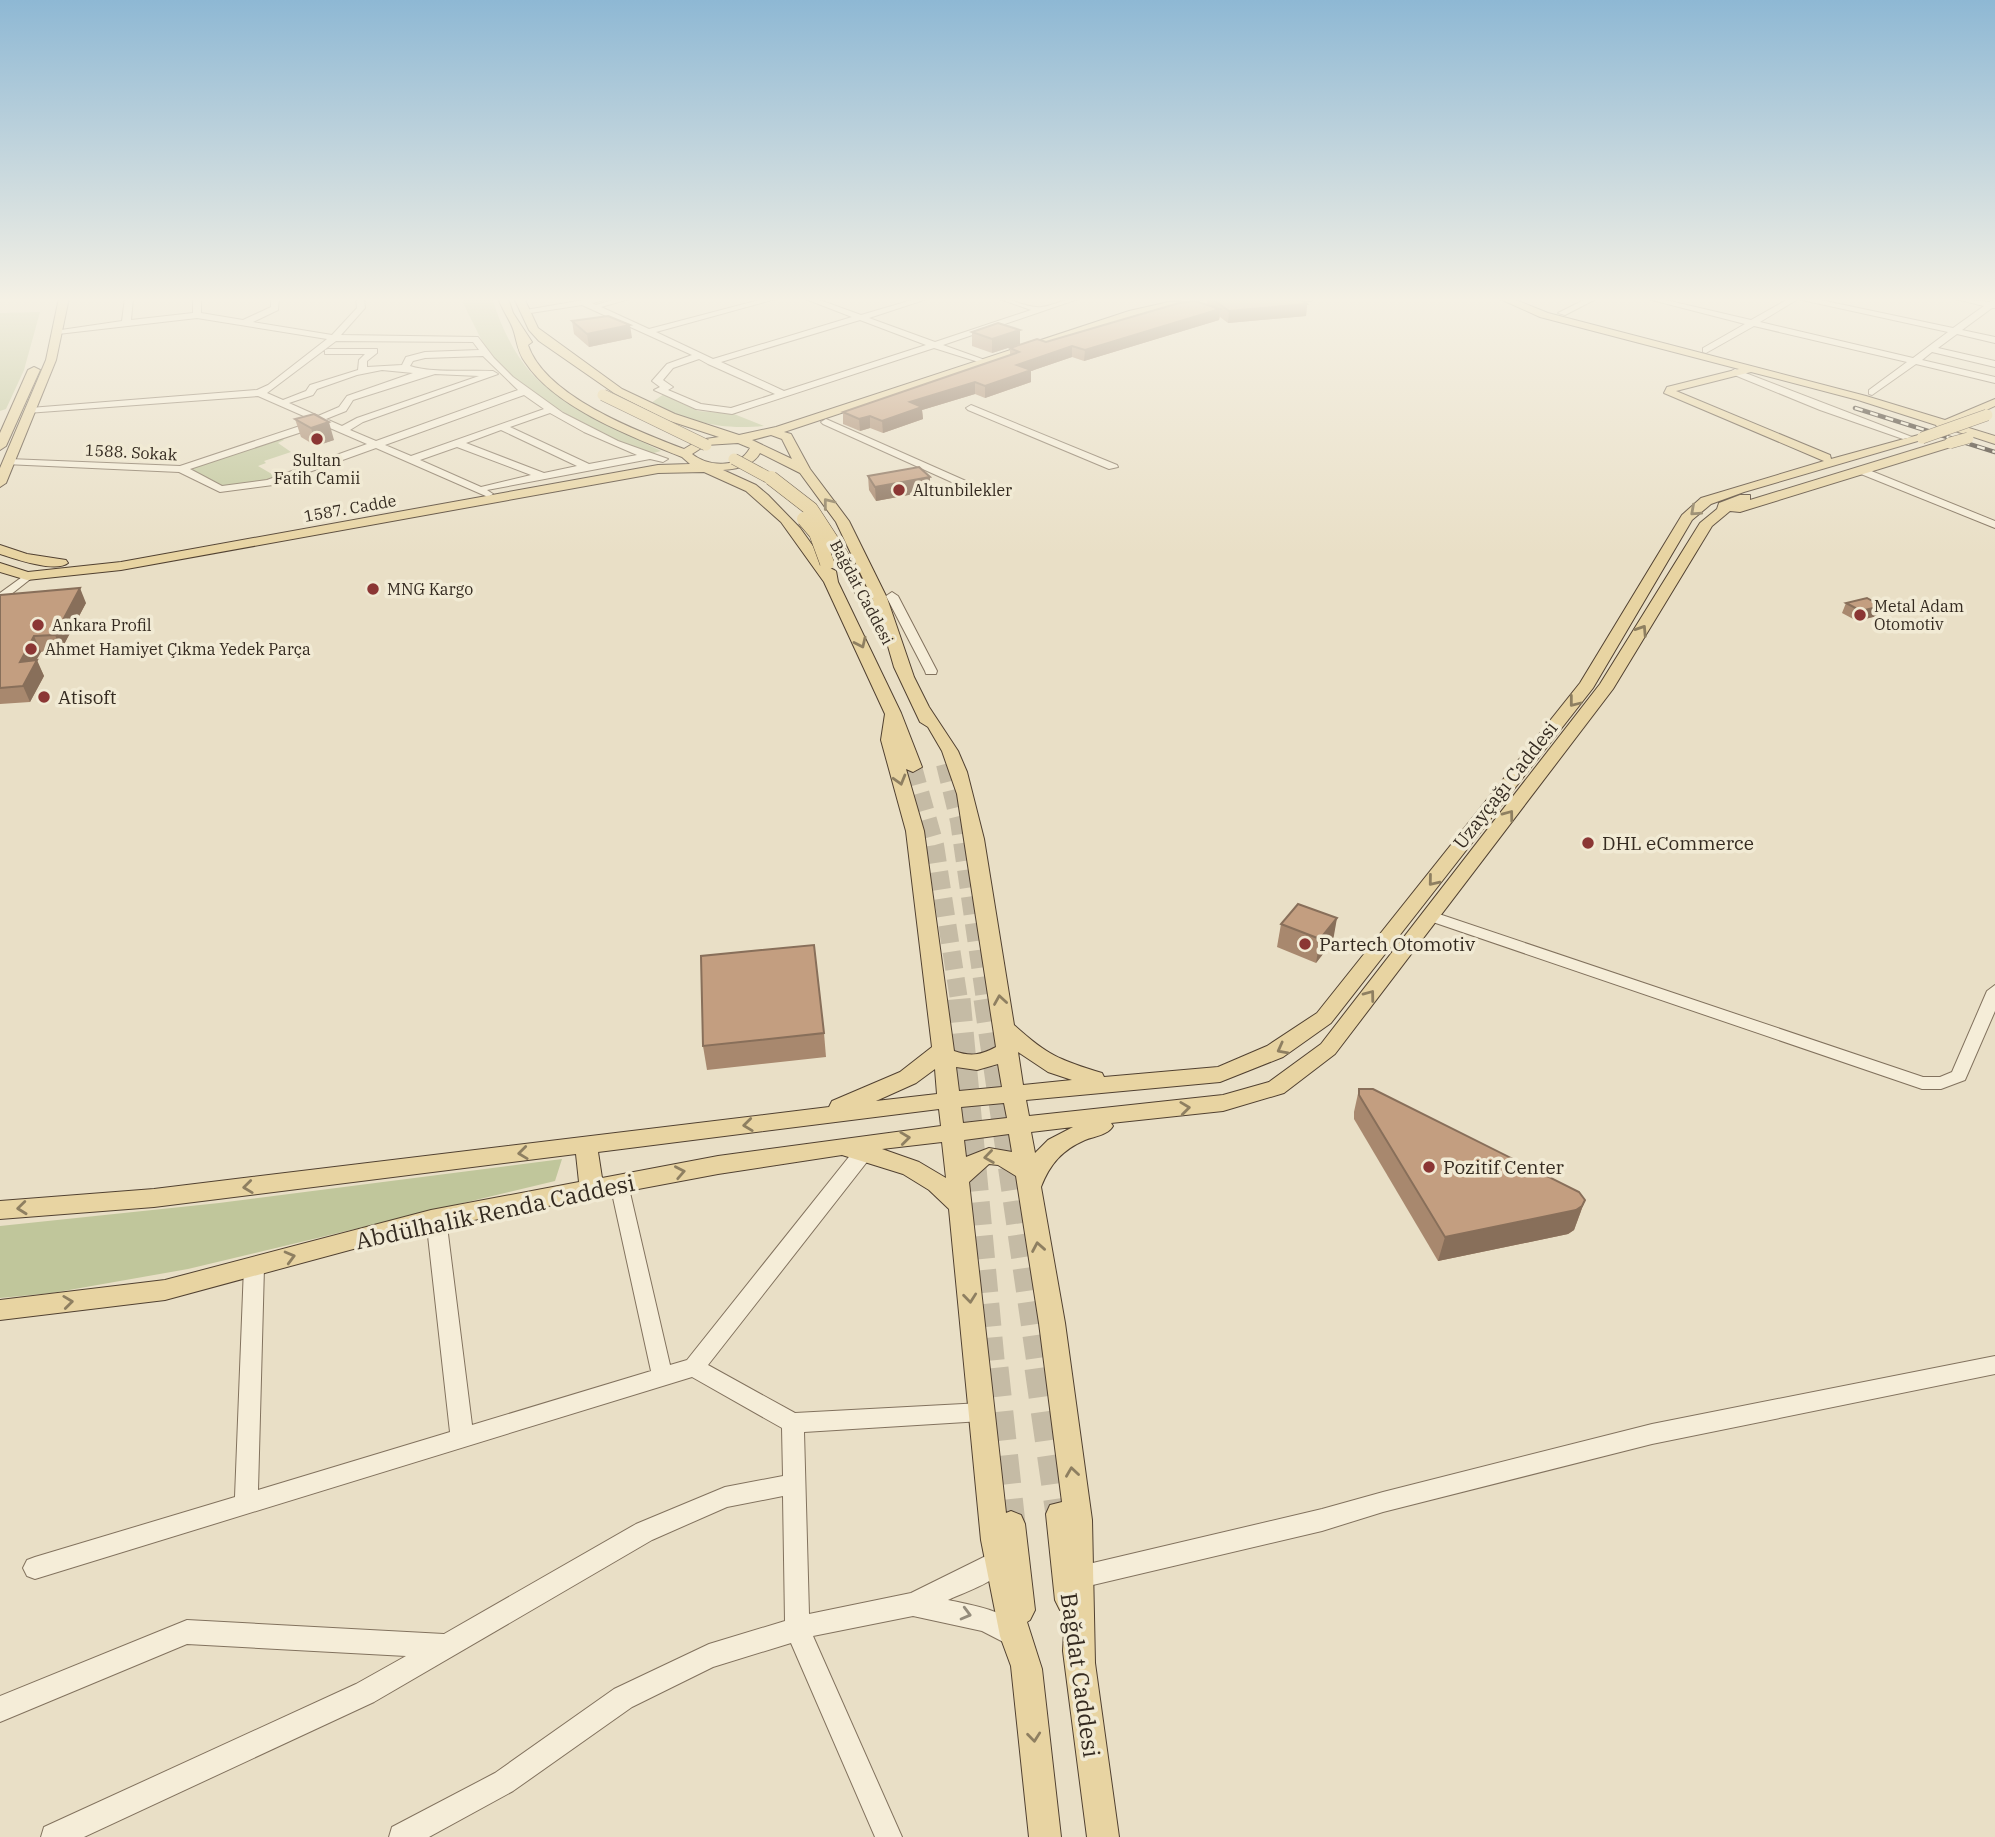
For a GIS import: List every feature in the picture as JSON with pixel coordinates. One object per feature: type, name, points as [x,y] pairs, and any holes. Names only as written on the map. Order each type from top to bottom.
[{"type":"main road","points":[[0,446],[7,416],[25,384]]},
{"type":"main road","points":[[0,483],[41,384]]},
{"type":"main road","points":[[552,384],[619,425],[654,440],[729,460]]},
{"type":"main road","points":[[575,384],[696,450]]},
{"type":"main road","points":[[585,384],[598,398]]},
{"type":"main road","points":[[608,384],[671,417],[745,441],[804,470]]},
{"type":"main road","points":[[783,434],[922,384]]},
{"type":"main road","points":[[783,434],[937,384]]},
{"type":"main road","points":[[1688,384],[1671,389],[1670,393],[1826,458]]},
{"type":"main road","points":[[1807,384],[1862,398],[1927,434],[1995,440]]},
{"type":"main road","points":[[1842,384],[1962,417],[1995,429]]},
{"type":"main road","points":[[1758,483],[1826,458],[1927,434],[1995,402]]},
{"type":"main road","points":[[7,416],[29,414]]},
{"type":"main road","name":"Uzayçağı Caddesi","points":[[948,1100],[1220,1074],[1261,1060],[1297,1041],[1324,1018],[1587,685],[1687,518],[1706,501],[1758,483],[1992,415]]},
{"type":"main road","points":[[654,440],[682,440],[688,433],[688,429],[671,417]]},
{"type":"main road","points":[[1723,512],[1995,429]]},
{"type":"main road","points":[[783,434],[804,470],[842,521],[880,598],[907,676]]},
{"type":"main road","name":"1587. Cadde","points":[[696,450],[688,450],[703,442],[783,434]]},
{"type":"main road","name":"1587. Cadde","points":[[0,568],[30,570],[140,562],[658,469],[728,467],[747,462],[757,449],[783,434]]},
{"type":"main road","name":"Uzayçağı Caddesi","points":[[952,1133],[1223,1103],[1276,1088],[1328,1049],[1607,686],[1707,523],[1723,512],[1724,506],[1927,434]]},
{"type":"main road","points":[[696,450],[691,462],[746,486],[788,520],[831,582]]},
{"type":"main road","name":"1587. Cadde","points":[[0,549],[30,570],[141,556],[663,459],[696,450]]},
{"type":"main road","name":"Bağdat Caddesi","points":[[729,460],[785,486],[812,508],[827,525],[907,676],[945,764]]},
{"type":"main road","name":"Bağdat Caddesi","points":[[729,460],[797,510],[816,533],[831,582],[893,713],[914,767]]},
{"type":"main road","points":[[746,486],[745,481],[750,473],[766,469],[804,470]]},
{"type":"main road","points":[[924,711],[943,732],[957,762],[972,820],[1027,1180],[1052,1323],[1078,1520],[1080,1662]]},
{"type":"main road","points":[[893,713],[889,740],[915,831],[943,1052],[999,1561],[1015,1636],[1027,1669]]},
{"type":"main road","points":[[1004,1028],[1043,1061],[1069,1074],[1133,1083]]},
{"type":"main road","points":[[943,1052],[962,1063],[977,1064],[986,1063],[1007,1049]]},
{"type":"main road","points":[[816,1117],[898,1084],[943,1052]]},
{"type":"main road","points":[[1070,1088],[1060,1095],[1054,1105],[1060,1114],[1078,1120]]},
{"type":"main road","name":"Abdülhalik Renda Caddesi","points":[[0,1210],[154,1198],[948,1100]]},
{"type":"main road","points":[[1027,1180],[1063,1138],[1138,1114]]},
{"type":"main road","name":"Abdülhalik Renda Caddesi","points":[[0,1310],[165,1290],[436,1218],[718,1165],[952,1133]]},
{"type":"main road","points":[[586,1145],[592,1189]]},
{"type":"main road","points":[[836,1147],[907,1166],[930,1177],[947,1190],[960,1206]]},
{"type":"main road","points":[[957,1180],[971,1163],[983,1156],[998,1155],[1009,1158],[1027,1180]]},
{"type":"main road","name":"Bağdat Caddesi","points":[[1060,1514],[1103,1837]]},
{"type":"main road","points":[[1011,1524],[1045,1837]]},
{"type":"street","points":[[29,414],[45,410],[259,393],[275,384]]},
{"type":"street","points":[[289,384],[279,395],[343,430],[487,491],[648,456]]},
{"type":"street","points":[[288,400],[310,393],[313,387],[322,384]]},
{"type":"street","points":[[181,469],[323,419],[343,409],[350,398],[391,384]]},
{"type":"street","points":[[343,430],[360,419],[464,384]]},
{"type":"street","points":[[513,384],[597,436],[648,456],[663,459]]},
{"type":"street","points":[[662,384],[668,387],[661,391],[699,407],[732,411],[814,384]]},
{"type":"street","points":[[760,384],[783,394]]},
{"type":"street","points":[[1769,384],[1823,408],[1927,434]]},
{"type":"street","points":[[1871,391],[1881,384]]},
{"type":"street","name":"1588. Sokak","points":[[9,462],[181,469],[220,489],[268,483],[525,391]]},
{"type":"street","points":[[259,393],[323,419]]},
{"type":"street","points":[[971,408],[1113,467]]},
{"type":"street","points":[[410,460],[552,409]]},
{"type":"street","points":[[826,422],[980,491]]},
{"type":"street","points":[[502,427],[589,468]]},
{"type":"street","points":[[456,443],[545,477]]},
{"type":"street","points":[[1860,470],[1995,524]]},
{"type":"street","points":[[0,592],[30,570]]},
{"type":"street","points":[[0,599],[30,570]]},
{"type":"street","points":[[892,596],[931,671]]},
{"type":"street","points":[[1430,916],[1922,1083],[1941,1083],[1959,1076],[1995,991]]},
{"type":"street","points":[[35,1568],[694,1367],[863,1153]]},
{"type":"street","points":[[619,1184],[662,1375]]},
{"type":"street","points":[[436,1218],[462,1437]]},
{"type":"street","points":[[246,1503],[254,1266]]},
{"type":"street","points":[[1080,1577],[1322,1520],[1652,1434],[1995,1365]]},
{"type":"street","points":[[694,1367],[793,1423],[982,1412]]},
{"type":"street","points":[[793,1423],[797,1629],[889,1837]]},
{"type":"street","points":[[54,1837],[365,1693],[643,1532],[725,1497],[795,1485]]},
{"type":"street","points":[[402,1837],[504,1782],[623,1698],[709,1656],[823,1621],[913,1604],[972,1577],[999,1561]]},
{"type":"street","points":[[913,1604],[986,1620],[1015,1636]]},
{"type":"street","points":[[0,1709],[187,1632],[446,1646]]},
{"type":"green space","points":[[0,384],[18,384],[6,409],[0,411]]},
{"type":"green space","points":[[519,384],[543,384],[593,416],[661,451],[650,454],[587,427]]},
{"type":"green space","points":[[664,394],[698,411],[734,414],[764,426],[733,427],[706,423],[651,403]]},
{"type":"green space","points":[[281,438],[284,440],[278,443],[291,452],[264,461],[266,463],[258,466],[277,477],[261,483],[221,488],[185,470]]},
{"type":"green space","points":[[562,1159],[555,1181],[188,1269],[52,1293],[0,1298],[0,1226],[219,1203]]},
{"type":"building","points":[[926,384],[969,384],[910,402],[922,407],[882,421],[870,416],[859,419],[843,412]]},
{"type":"building","points":[[314,414],[329,422],[311,428],[295,419]]},
{"type":"building","points":[[919,467],[930,477],[875,487],[868,476]]},
{"type":"building","points":[[80,588],[55,635],[34,636],[20,662],[37,660],[23,686],[0,688],[0,595]]},
{"type":"building","points":[[1867,598],[1881,606],[1861,611],[1846,603]]},
{"type":"building","points":[[1298,904],[1337,918],[1320,939],[1281,924]]},
{"type":"building","points":[[814,945],[824,1033],[703,1046],[701,956]]},
{"type":"building","points":[[1359,1089],[1373,1089],[1579,1192],[1585,1200],[1582,1206],[1576,1210],[1445,1237],[1359,1095]]},
{"type":"tunnel","points":[[945,764],[959,821],[985,1000]]},
{"type":"tunnel","points":[[913,767],[935,845],[959,1000]]},
{"type":"tunnel","points":[[959,999],[994,1370]]},
{"type":"tunnel","points":[[985,999],[1039,1370]]},
{"type":"tunnel","points":[[994,1368],[1011,1524]]},
{"type":"tunnel","points":[[1039,1368],[1060,1514]]},
{"type":"railway","points":[[1855,408],[1995,452]]},
{"type":"place","name":"Sultan Fatih Camii","points":[[317,439]]},
{"type":"place","name":"Altunbilekler","points":[[899,490]]},
{"type":"place","name":"MNG Kargo","points":[[373,589]]},
{"type":"place","name":"Metal Adam Otomotiv","points":[[1860,615]]},
{"type":"place","name":"Ankara Profil","points":[[38,625]]},
{"type":"place","name":"Ahmet Hamiyet Çıkma Yedek Parça","points":[[31,649]]},
{"type":"place","name":"Atisoft","points":[[44,697]]},
{"type":"place","name":"DHL eCommerce","points":[[1588,843]]},
{"type":"place","name":"Partech Otomotiv","points":[[1305,944]]},
{"type":"place","name":"Pozitif Center","points":[[1429,1167]]}]
